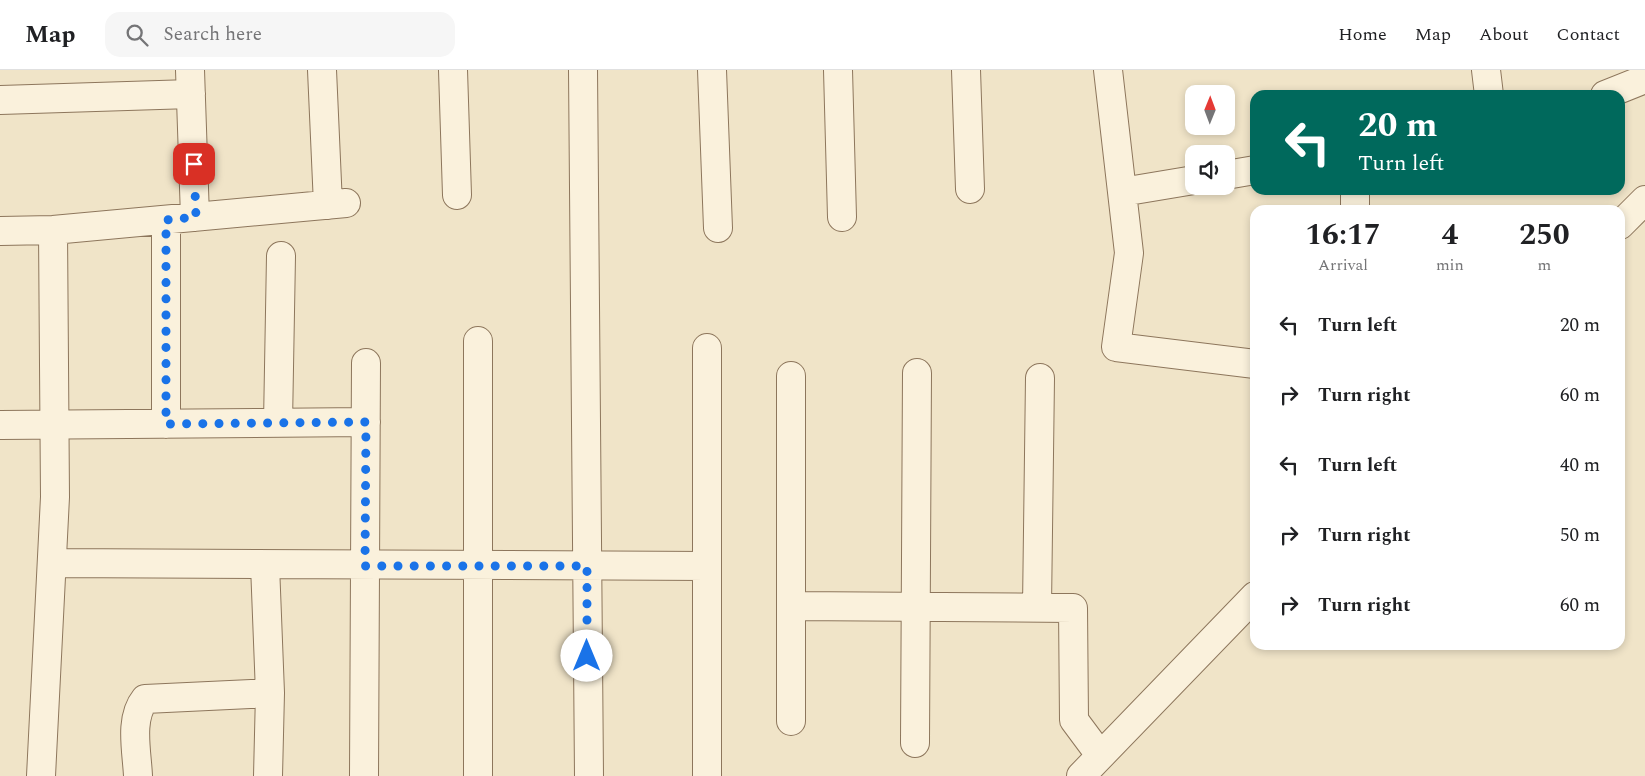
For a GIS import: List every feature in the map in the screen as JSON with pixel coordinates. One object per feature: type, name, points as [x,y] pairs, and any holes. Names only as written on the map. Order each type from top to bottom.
[{"type":"street","points":[[0,231],[53,230],[337,204],[322,70]]},
{"type":"street","points":[[454,70],[457,196]]},
{"type":"street","points":[[583,70],[589,776]]},
{"type":"street","points":[[712,70],[718,228]]},
{"type":"street","points":[[838,70],[842,217]]},
{"type":"street","points":[[966,70],[970,189]]},
{"type":"street","points":[[1108,70],[1129,253],[1116,347],[1250,363]]},
{"type":"street","points":[[1486,70],[1488,90]]},
{"type":"street","points":[[1618,90],[1645,79]]},
{"type":"street","points":[[0,100],[190,82],[196,217]]},
{"type":"street","points":[[1235,173],[1250,171]]},
{"type":"street","points":[[1122,192],[1185,182]]},
{"type":"street","points":[[1625,220],[1645,200]]},
{"type":"street","points":[[166,220],[166,424]]},
{"type":"street","points":[[41,776],[56,497],[53,230]]},
{"type":"street","points":[[278,423],[281,256]]},
{"type":"street","points":[[478,341],[478,776]]},
{"type":"street","points":[[707,348],[707,776]]},
{"type":"street","points":[[364,776],[366,363]]},
{"type":"street","points":[[916,743],[917,374]]},
{"type":"street","points":[[791,376],[791,721]]},
{"type":"street","points":[[1037,607],[1040,378]]},
{"type":"street","points":[[0,425],[366,422]]},
{"type":"street","points":[[52,563],[365,566],[707,566]]},
{"type":"street","points":[[264,565],[270,694],[268,776]]},
{"type":"street","points":[[1081,776],[1250,601]]},
{"type":"street","points":[[791,606],[1073,608],[1074,720],[1100,755]]},
{"type":"street","points":[[138,776],[135,724],[139,706],[145,699],[270,694]]},
{"type":"route","points":[[194,164],[196,217],[166,220],[166,424],[366,422],[365,566],[587,566],[587,656]]}]
